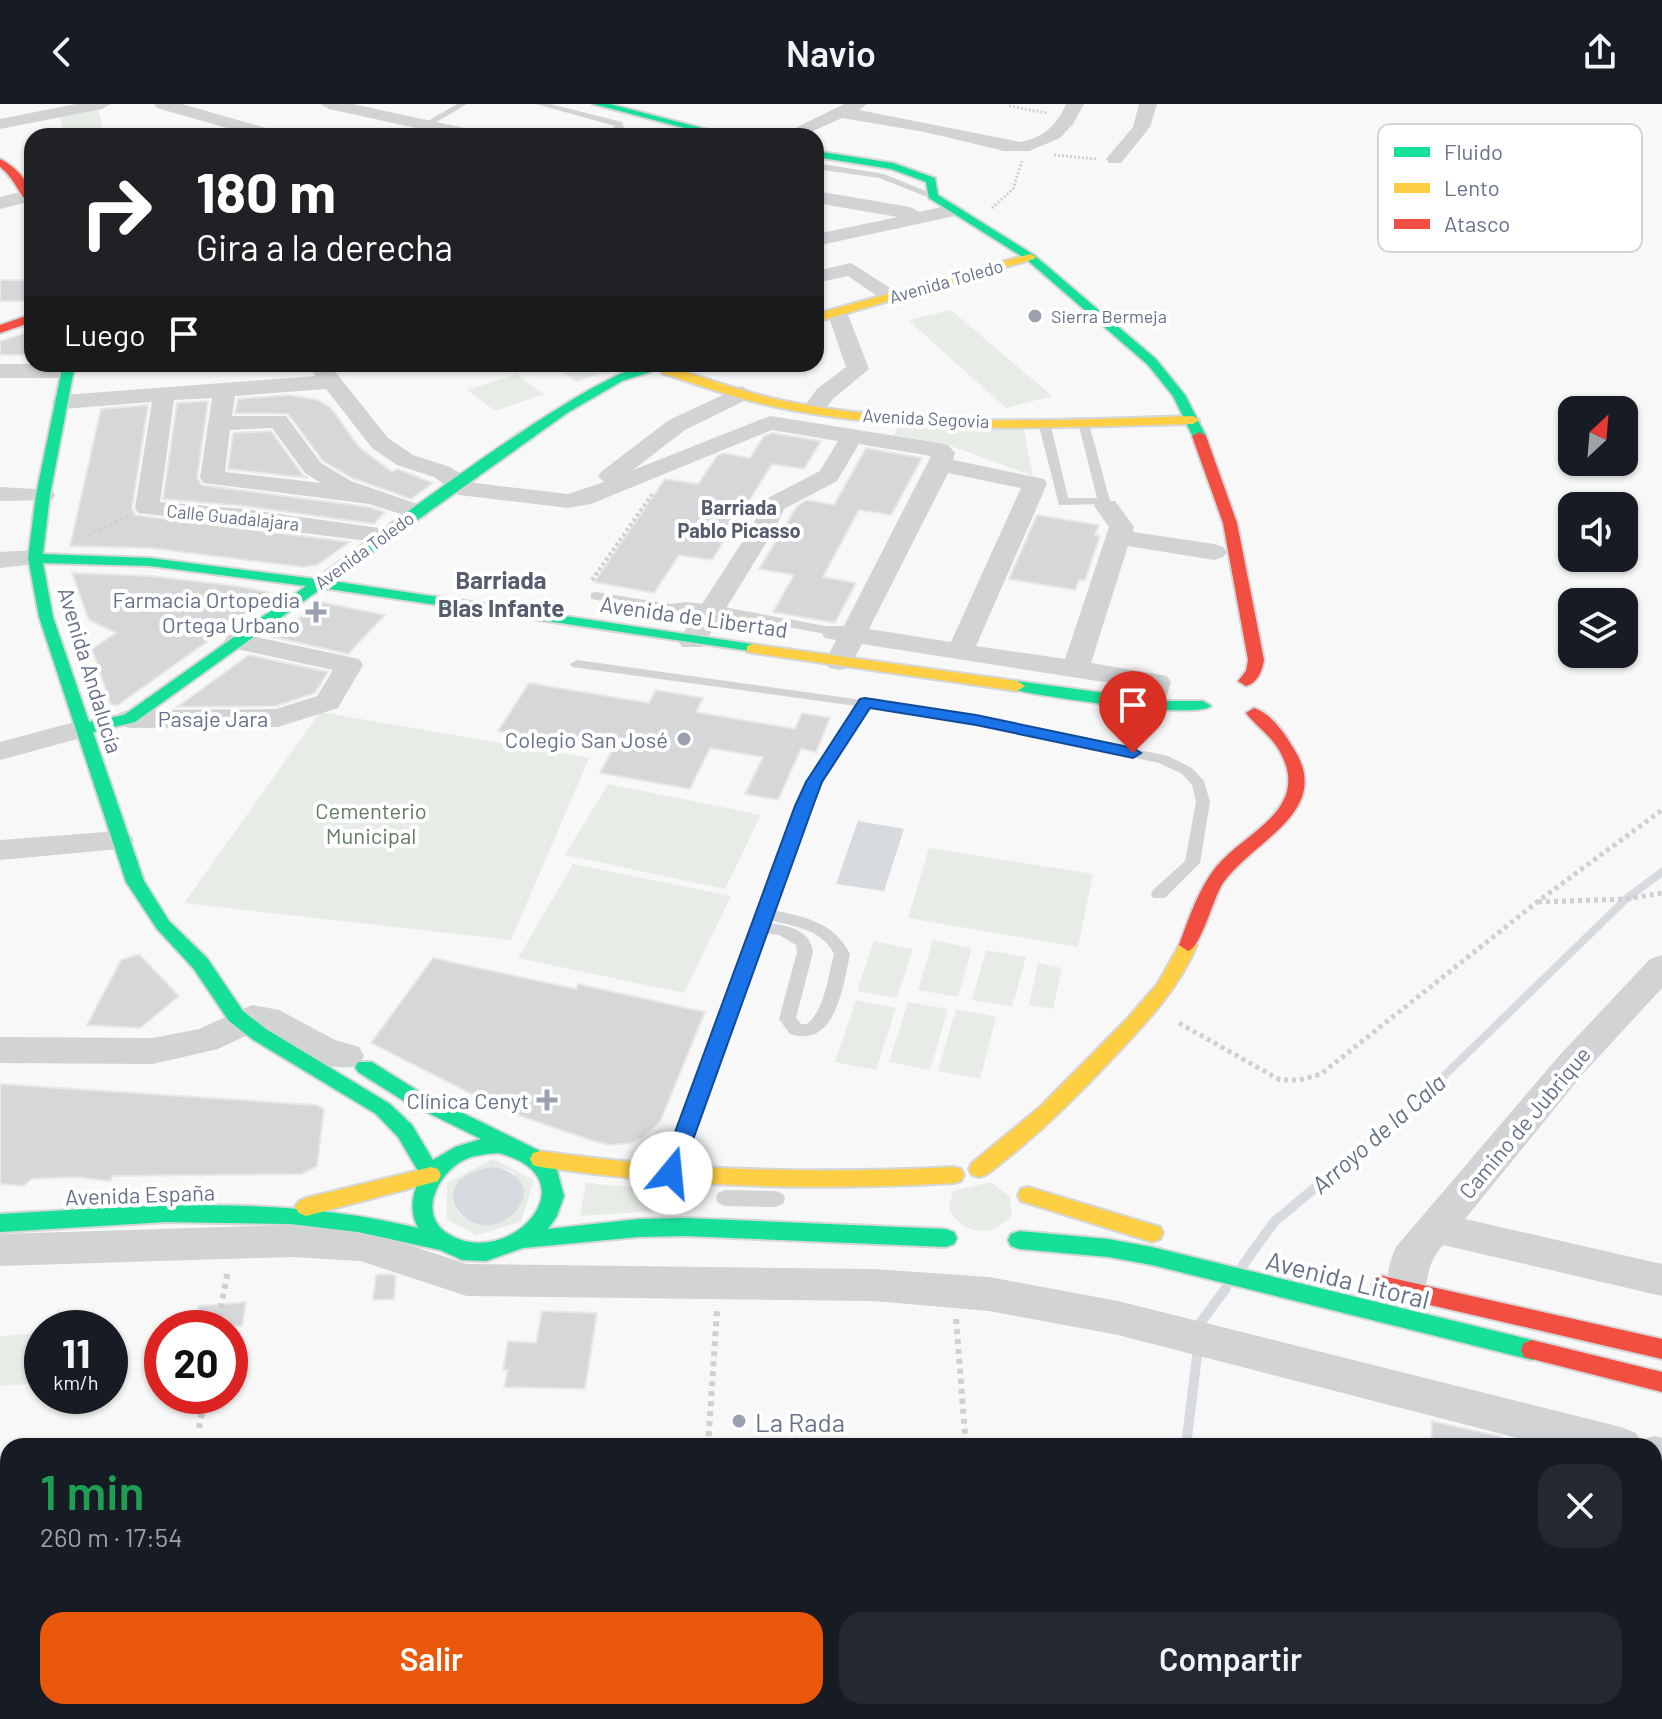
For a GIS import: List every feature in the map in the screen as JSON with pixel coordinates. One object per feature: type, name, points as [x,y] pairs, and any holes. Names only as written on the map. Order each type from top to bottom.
[{"type":"street","points":[[18,104],[50,108],[102,104]]},
{"type":"street","points":[[163,104],[246,128]]},
{"type":"street","points":[[329,104],[439,128]]},
{"type":"street","points":[[598,104],[693,128]]},
{"type":"street","points":[[805,128],[858,104]]},
{"type":"street","points":[[1115,159],[1141,129],[1148,104]]},
{"type":"street","points":[[0,124],[50,108]]},
{"type":"street","points":[[838,112],[907,122],[1019,148],[1039,144],[1057,132],[1072,110]]},
{"type":"street","points":[[675,128],[706,112]]},
{"type":"street","points":[[0,1050],[153,1051],[246,1023],[252,1018],[267,1019],[326,1051],[347,1056],[411,1096],[540,1159],[578,1166],[671,1173],[879,1181],[954,1175],[979,1169],[1037,1127],[1151,1007],[1173,979],[1212,885],[1234,859],[1289,807],[1297,788],[1296,772],[1287,748],[1273,730],[1256,695],[1256,660],[1230,523],[1193,420],[1179,395],[1152,362],[1030,257],[933,196],[931,188],[934,184],[920,174],[880,163],[824,155]]},
{"type":"street","points":[[0,162],[16,174],[24,188]]},
{"type":"street","points":[[0,191],[24,194]]},
{"type":"street","points":[[0,203],[24,196]]},
{"type":"street","points":[[824,198],[914,214],[920,218]]},
{"type":"street","points":[[824,238],[920,218],[964,215]]},
{"type":"street","name":"Avenida Toledo","points":[[827,315],[1030,257]]},
{"type":"street","points":[[824,275],[851,269],[891,297]]},
{"type":"street","points":[[814,408],[825,394],[858,369],[827,315]]},
{"type":"street","points":[[4,327],[24,321]]},
{"type":"street","points":[[0,371],[24,370]]},
{"type":"street","name":"Avenida Andalucía","points":[[68,372],[43,495],[35,558],[46,617],[119,841],[142,892],[163,925],[200,963],[246,1023],[383,1109],[405,1131],[431,1175]]},
{"type":"street","name":"Avenida Toledo","points":[[82,729],[129,719],[579,398],[631,372]]},
{"type":"street","name":"Avenida Segovia","points":[[684,372],[742,393],[814,408],[913,421],[1193,420]]},
{"type":"street","points":[[63,402],[224,391],[324,373],[380,443],[405,460],[442,472],[468,490],[568,501],[770,423],[934,447],[943,453],[940,464],[842,633],[839,662]]},
{"type":"street","points":[[224,391],[212,478],[375,497]]},
{"type":"street","points":[[596,492],[604,481],[677,425],[742,393]]},
{"type":"street","name":"Calle Guadalajara","points":[[164,395],[147,508],[244,516],[385,535]]},
{"type":"street","points":[[219,423],[278,421],[313,468],[342,486],[417,512]]},
{"type":"street","points":[[692,641],[764,527],[773,505],[829,476],[852,436]]},
{"type":"street","points":[[940,464],[1035,484],[960,652]]},
{"type":"street","points":[[0,494],[43,495]]},
{"type":"street","points":[[1075,670],[1122,527],[1106,506]]},
{"type":"street","points":[[1119,537],[1214,552]]},
{"type":"street","points":[[0,560],[35,558]]},
{"type":"street","name":"Avenida de Libertad","points":[[35,558],[150,562],[317,583],[692,641],[1152,705],[1200,697],[1227,716],[1256,695]]},
{"type":"street","points":[[842,633],[1157,682],[1152,705]]},
{"type":"street","name":"Pasaje Jara","points":[[129,719],[278,718],[328,702],[349,665],[238,641]]},
{"type":"street","points":[[1227,677],[1256,695]]},
{"type":"street","points":[[0,751],[82,729]]},
{"type":"street","points":[[0,850],[119,841]]},
{"type":"street","name":"Avenida Andalucía","points":[[200,963],[241,987]]},
{"type":"street","name":"Camino de Jubrique","points":[[1406,1289],[1410,1258],[1570,1066],[1662,967]]},
{"type":"street","points":[[1029,1152],[1037,1127]]},
{"type":"street","points":[[516,1147],[498,1145],[470,1149],[444,1162],[431,1175],[424,1186],[420,1210],[423,1222],[439,1242],[473,1253],[500,1251],[525,1240],[638,1228],[879,1234],[953,1242],[932,1216]]},
{"type":"street","points":[[525,1240],[550,1215],[555,1199],[555,1184],[550,1171],[540,1159]]},
{"type":"street","points":[[979,1169],[1164,1236]]},
{"type":"street","name":"Avenida España","points":[[282,1213],[431,1175]]},
{"type":"street","points":[[935,1192],[954,1175]]},
{"type":"street","name":"Avenida Litoral","points":[[1020,1185],[1032,1219],[1013,1244],[1108,1248],[1152,1256],[1662,1382]]},
{"type":"street","name":"Avenida España","points":[[0,1223],[282,1213],[400,1229],[439,1242]]},
{"type":"street","points":[[1435,1228],[1662,1280]]},
{"type":"street","points":[[0,1250],[292,1241],[360,1245],[467,1280],[873,1285],[1005,1297],[1118,1318],[1590,1438]]},
{"type":"street","name":"Avenida Litoral","points":[[1361,1280],[1662,1349]]},
{"type":"lane","points":[[425,125],[463,104]]},
{"type":"lane","points":[[540,104],[619,124],[620,128]]},
{"type":"lane","points":[[824,167],[881,176],[933,196]]},
{"type":"lane","points":[[1044,422],[1063,502],[1104,501],[1084,422]]},
{"type":"lane","points":[[596,596],[670,608],[712,609],[842,633]]},
{"type":"lane","points":[[577,664],[976,720],[1163,759],[1187,771],[1199,784],[1203,802],[1192,863],[1159,894]]},
{"type":"lane","points":[[671,1173],[760,920],[814,782],[865,703]]},
{"type":"lane","points":[[760,920],[814,925],[840,946],[842,954],[818,1027],[807,1031],[796,1030],[787,1019],[805,952],[804,942],[760,920]]},
{"type":"lane","points":[[841,1200],[866,1194],[879,1181]]},
{"type":"lane","points":[[725,1204],[796,1206]]},
{"type":"lane","points":[[857,1215],[874,1222],[879,1234]]},
{"type":"path","points":[[1009,106],[1072,110]]},
{"type":"path","points":[[964,215],[984,215],[1013,189],[1024,152]]},
{"type":"path","points":[[1053,155],[1115,159]]},
{"type":"path","points":[[564,622],[666,474],[658,468]]},
{"type":"path","points":[[35,558],[147,508]]},
{"type":"path","points":[[1151,1007],[1280,1080],[1300,1080],[1321,1074],[1537,902],[1662,810]]},
{"type":"path","points":[[1537,902],[1626,899],[1662,893]]},
{"type":"path","points":[[709,1438],[719,1282]]},
{"type":"path","points":[[220,1310],[224,1291]]},
{"type":"path","points":[[954,1293],[965,1438]]},
{"type":"path","points":[[199,1428],[202,1414]]},
{"type":"green space","points":[[98,109],[103,128],[62,128],[60,116]]},
{"type":"green space","points":[[951,310],[1052,396],[1006,408],[908,320]]},
{"type":"green space","points":[[562,372],[604,372],[577,382]]},
{"type":"green space","points":[[516,374],[544,394],[495,411],[467,390]]},
{"type":"green space","points":[[1023,425],[1033,476],[943,443],[894,435],[899,426]]},
{"type":"green space","name":"Cementerio Municipal","points":[[320,712],[589,758],[511,940],[184,903]]},
{"type":"green space","points":[[608,784],[761,815],[725,889],[565,855]]},
{"type":"green space","points":[[929,848],[1093,874],[1078,947],[908,918]]},
{"type":"green space","points":[[573,864],[731,896],[684,993],[518,958]]},
{"type":"green space","points":[[933,940],[972,948],[958,997],[918,990]]},
{"type":"green space","points":[[874,941],[913,949],[897,998],[857,991]]},
{"type":"green space","points":[[986,950],[1026,957],[1012,1007],[972,1000]]},
{"type":"green space","points":[[1038,963],[1062,968],[1053,1009],[1029,1005]]},
{"type":"green space","points":[[856,1000],[896,1008],[876,1070],[835,1062]]},
{"type":"green space","points":[[908,1002],[948,1009],[930,1070],[889,1062]]},
{"type":"green space","points":[[956,1009],[996,1017],[980,1079],[938,1071]]},
{"type":"green space","points":[[493,1159],[534,1180],[521,1222],[476,1235],[447,1219],[447,1183]],"holes":[[[506,1169],[514,1173],[524,1195],[498,1222],[471,1222],[458,1213],[453,1195],[464,1178]]]},
{"type":"green space","points":[[991,1182],[1010,1197],[1012,1215],[996,1228],[970,1229],[949,1208],[953,1191]]},
{"type":"green space","points":[[586,1183],[675,1191],[673,1210],[580,1216]]},
{"type":"green space","points":[[24,1334],[24,1384],[0,1386],[0,1336]]},
{"type":"shaded area","points":[[858,821],[904,829],[884,891],[836,884]]},
{"type":"shaded area","points":[[492,1167],[514,1175],[523,1186],[524,1193],[518,1208],[502,1222],[486,1225],[471,1221],[459,1212],[453,1199],[456,1186],[468,1175]]},
{"type":"building","points":[[0,280],[24,280],[24,301],[0,301]]},
{"type":"building","points":[[24,334],[24,355],[0,355],[0,341]]},
{"type":"building","points":[[289,395],[318,400],[331,408],[359,447],[392,472],[398,469],[433,483],[411,499],[352,478],[323,461],[288,414],[235,413],[238,399]]},
{"type":"building","points":[[208,401],[197,478],[202,485],[368,507],[385,512],[374,524],[244,506],[163,499],[177,403]]},
{"type":"building","points":[[148,405],[132,508],[135,515],[350,542],[317,565],[303,567],[150,548],[70,546],[101,409]]},
{"type":"building","points":[[271,431],[308,478],[228,469],[233,433]]},
{"type":"building","points":[[772,433],[821,441],[804,469],[772,464],[712,560],[679,555],[654,593],[594,582],[665,479],[698,484],[717,456],[723,453],[750,458],[764,436]]},
{"type":"building","points":[[866,448],[922,458],[891,515],[859,510],[823,577],[856,583],[835,623],[773,612],[794,575],[759,569],[797,506],[807,500],[834,505]]},
{"type":"building","points":[[1037,515],[1099,525],[1095,535],[1100,536],[1085,580],[1079,580],[1075,590],[1009,579]]},
{"type":"building","points":[[72,573],[150,576],[237,586],[268,592],[270,597],[118,705],[111,705],[92,649],[116,633],[89,620]]},
{"type":"building","points":[[321,602],[385,615],[348,654],[273,637]]},
{"type":"building","points":[[249,655],[328,672],[315,693],[276,706],[177,707]]},
{"type":"building","name":"Colegio San José","points":[[529,683],[649,703],[656,690],[703,698],[696,712],[795,729],[802,713],[830,718],[816,752],[801,749],[778,800],[745,794],[763,757],[710,748],[690,789],[600,773],[612,751],[498,731]]},
{"type":"building","points":[[139,954],[179,996],[140,1028],[87,1025],[121,960]]},
{"type":"building","points":[[433,958],[576,989],[578,984],[705,1012],[660,1122],[642,1138],[631,1143],[610,1145],[590,1140],[503,1110],[371,1043]]},
{"type":"building","points":[[0,1084],[316,1105],[324,1109],[317,1166],[302,1174],[113,1176],[110,1181],[75,1177],[32,1179],[23,1186],[0,1184]]},
{"type":"building","points":[[376,1275],[396,1276],[394,1299],[373,1300]]},
{"type":"building","points":[[246,1302],[245,1310],[198,1310],[199,1306]]},
{"type":"building","points":[[542,1311],[597,1313],[585,1389],[504,1387],[508,1370],[503,1370],[508,1341],[536,1343]]},
{"type":"building","points":[[1432,1421],[1502,1437],[1502,1438],[1431,1438]]},
{"type":"waterway","name":"Arroyo de la Cala","points":[[1356,1154],[1409,1110],[1626,899],[1662,872]]},
{"type":"waterway","name":"Arroyo de la Cala","points":[[1243,1265],[1274,1222],[1358,1152]]},
{"type":"waterway","name":"Arroyo de la Cala","points":[[1200,1331],[1201,1322],[1226,1288]]},
{"type":"waterway","name":"Arroyo de la Cala","points":[[1187,1438],[1198,1348]]},
{"type":"traffic: fast","points":[[598,104],[695,128]]},
{"type":"traffic: fast","points":[[824,155],[893,166],[931,180],[933,196],[1030,257],[1152,362],[1179,395],[1199,436]]},
{"type":"traffic: fast","points":[[67,372],[43,495],[35,558],[46,617],[135,882],[163,925],[200,963],[236,1016],[259,1034],[383,1109],[405,1131],[431,1175]]},
{"type":"traffic: fast","points":[[82,729],[129,719],[562,410],[618,378],[637,372]]},
{"type":"traffic: fast","points":[[35,558],[150,562],[236,571],[752,649]]},
{"type":"traffic: fast","points":[[1017,686],[1164,706],[1203,706]]},
{"type":"traffic: fast","points":[[365,1067],[411,1096],[512,1145]]},
{"type":"traffic: fast","points":[[498,1145],[533,1157],[550,1176],[554,1196],[547,1216],[531,1233],[510,1245],[486,1252],[462,1251],[439,1240],[430,1231],[422,1209],[426,1186],[432,1175],[456,1155],[473,1148],[498,1145]]},
{"type":"traffic: fast","points":[[0,1223],[248,1213],[345,1221],[439,1242]]},
{"type":"traffic: fast","points":[[525,1240],[638,1228],[685,1227],[946,1238]]},
{"type":"traffic: fast","points":[[1019,1240],[1108,1248],[1152,1256],[1532,1350]]},
{"type":"traffic: slow","points":[[824,316],[1030,257]]},
{"type":"traffic: slow","points":[[672,372],[789,406],[889,420],[990,424],[1193,420]]},
{"type":"traffic: slow","points":[[752,649],[1017,686]]},
{"type":"traffic: slow","points":[[979,1169],[1048,1112],[1134,1024],[1173,975],[1188,945]]},
{"type":"traffic: slow","points":[[540,1159],[643,1172],[747,1179],[954,1175]]},
{"type":"traffic: slow","points":[[306,1207],[431,1175]]},
{"type":"traffic: slow","points":[[1028,1195],[1152,1233]]},
{"type":"traffic: jam","points":[[0,162],[16,174],[24,188]]},
{"type":"traffic: jam","points":[[0,329],[24,321]]},
{"type":"traffic: jam","points":[[1199,436],[1230,523],[1256,660],[1254,672],[1246,681]]},
{"type":"traffic: jam","points":[[1188,945],[1216,880],[1233,860],[1273,827],[1294,796],[1296,781],[1288,752],[1268,725],[1254,713]]},
{"type":"traffic: jam","points":[[1383,1285],[1662,1349]]},
{"type":"traffic: jam","points":[[1532,1350],[1662,1382]]},
{"type":"place","name":"Sierra Bermeja","points":[[1035,316]]},
{"type":"place","name":"Farmacia Ortopedia Ortega Urbano","points":[[316,612]]},
{"type":"place","name":"Colegio San José","points":[[684,739]]},
{"type":"place","name":"Clínica Cenyt","points":[[547,1100]]},
{"type":"place","name":"La Rada","points":[[739,1421]]},
{"type":"district","name":"Barriada Pablo Picasso","points":[[739,518]]},
{"type":"district","name":"Barriada Blas Infante","points":[[501,593]]},
{"type":"route","points":[[671,1173],[784,854],[814,782],[865,703],[976,720],[1133,753]]}]
